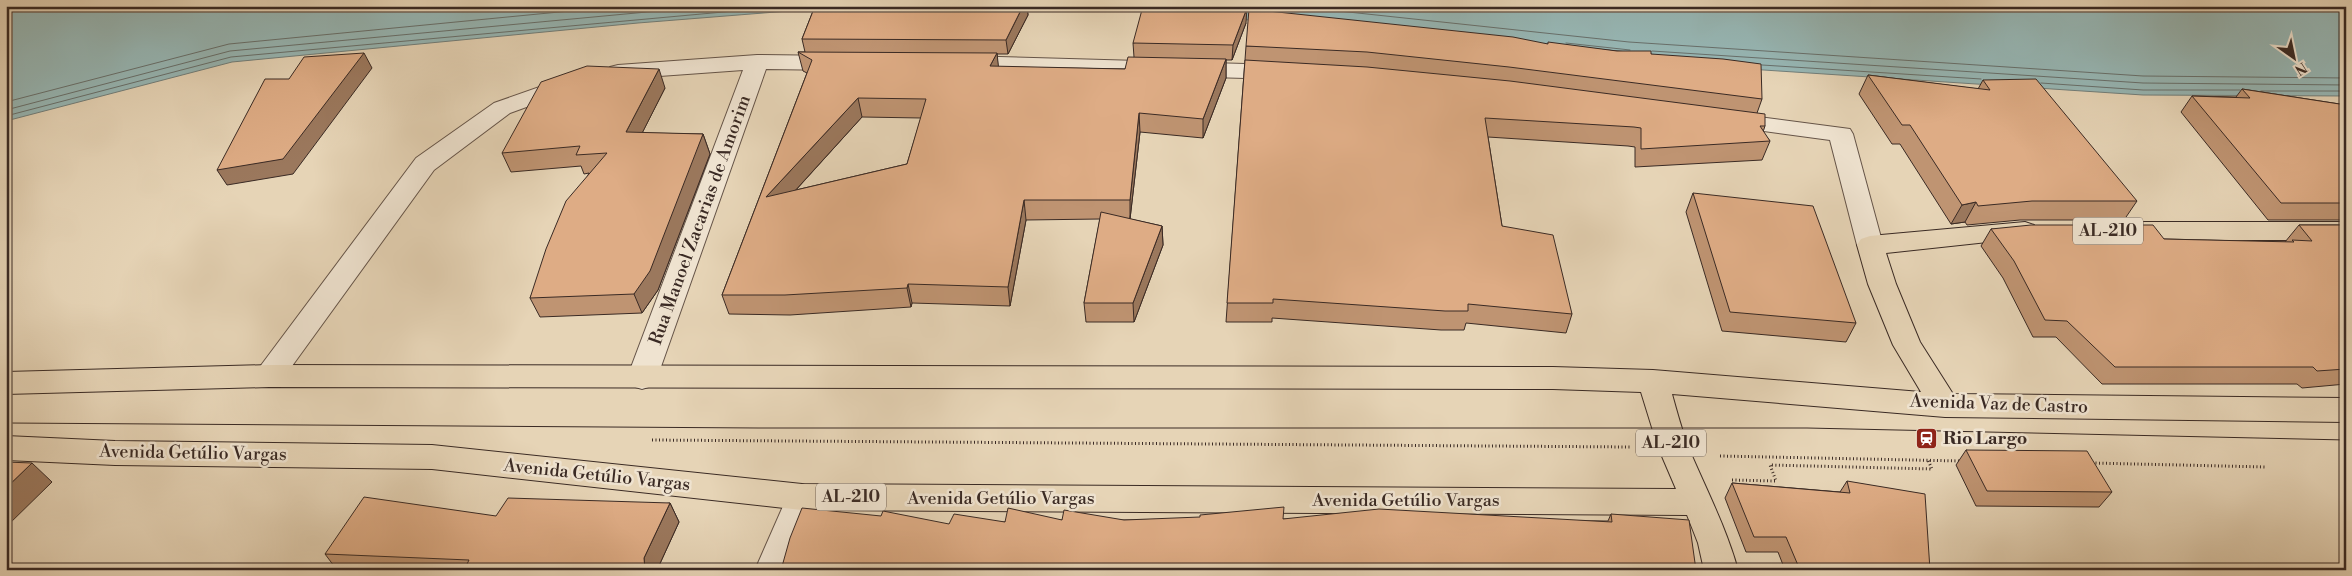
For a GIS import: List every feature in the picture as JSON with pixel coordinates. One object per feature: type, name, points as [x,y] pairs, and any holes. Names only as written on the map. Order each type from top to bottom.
[{"type":"main road","name":"AL-210","points":[[1870,245],[2020,231],[2050,231]]},
{"type":"main road","name":"AL-210","points":[[2099,231],[2346,231]]},
{"type":"main road","points":[[1870,245],[1882,284],[1907,345],[1945,405]]},
{"type":"main road","points":[[6,383],[269,376],[642,378],[1375,377],[1653,381]]},
{"type":"main road","name":"AL-210","points":[[1653,381],[1673,447],[1693,491]]},
{"type":"main road","name":"Avenida Vaz de Castro","points":[[1653,381],[1945,405],[2346,410]]},
{"type":"main road","name":"Avenida Getúlio Vargas","points":[[6,448],[115,453],[432,457],[802,496],[1693,491]]},
{"type":"main road","points":[[1693,491],[1714,543],[1721,570]]},
{"type":"street","points":[[269,376],[425,164],[502,108],[595,75],[757,62],[855,63]]},
{"type":"street","name":"Rua Manoel Zacarias de Amorim","points":[[642,378],[757,62]]},
{"type":"street","points":[[944,63],[1236,69],[1306,73]]},
{"type":"street","points":[[1703,116],[1841,134],[1870,245]]},
{"type":"street","points":[[772,570],[802,496]]},
{"type":"path","points":[[648,440],[1673,447]]},
{"type":"path","points":[[1716,456],[1968,461]]},
{"type":"path","points":[[1693,491],[1776,481],[1770,465],[1932,469],[1928,460]]},
{"type":"path","points":[[2087,463],[2266,466]]},
{"type":"water","points":[[6,6],[851,6],[638,23],[232,62],[6,121]]},
{"type":"water","points":[[1095,6],[2346,6],[2346,96],[2143,95],[1627,61],[1249,20]]},
{"type":"building","points":[[815,6],[1023,6],[1006,40],[802,39]]},
{"type":"building","points":[[1143,6],[1224,6],[1247,8],[1233,45],[1133,43]]},
{"type":"building","points":[[1249,9],[1513,37],[1548,44],[1548,42],[1617,51],[1651,51],[1651,54],[1723,59],[1761,64],[1762,99],[1509,67],[1367,52],[1246,46]]},
{"type":"building","points":[[798,52],[997,53],[990,66],[1125,69],[1128,57],[1226,59],[1203,119],[1139,113],[1130,200],[1024,200],[1008,287],[908,284],[907,288],[785,295],[722,295],[812,60]],"holes":[[[858,98],[926,99],[907,164],[766,197]]]},
{"type":"building","points":[[364,53],[283,159],[217,170],[265,79],[289,79],[304,57]]},
{"type":"building","points":[[1245,60],[1367,67],[1510,81],[1765,114],[1765,126],[1760,126],[1770,141],[1641,149],[1641,128],[1485,118],[1502,226],[1553,235],[1572,314],[1468,304],[1468,311],[1445,311],[1273,299],[1273,303],[1227,303]]},
{"type":"building","points":[[587,66],[659,69],[626,132],[703,134],[650,271],[634,294],[530,298],[546,249],[566,201],[607,153],[576,155],[580,146],[502,153],[541,82]]},
{"type":"building","points":[[1868,75],[1990,90],[1983,80],[2036,79],[2137,201],[2032,201],[1978,206],[1976,202],[1962,205],[1910,125],[1902,125]]},
{"type":"building","points":[[2242,89],[2346,105],[2346,203],[2281,203],[2192,96],[2250,98]]},
{"type":"building","points":[[1693,193],[1813,206],[1856,323],[1730,312]]},
{"type":"building","points":[[1101,212],[1162,226],[1133,303],[1084,303]]},
{"type":"building","points":[[2031,225],[2153,225],[2164,239],[2294,242],[2292,240],[2312,241],[2299,225],[2346,225],[2346,369],[2317,371],[2313,367],[2115,367],[2067,321],[2045,320],[2014,261],[1991,229]]},
{"type":"building","points":[[1966,450],[2087,451],[2112,492],[1987,491]]},
{"type":"building","points":[[6,462],[32,463],[6,488]]},
{"type":"building","points":[[1847,481],[1925,494],[1930,570],[1800,570],[1786,537],[1754,537],[1732,483],[1850,493]]},
{"type":"building","points":[[364,497],[496,516],[508,498],[670,503],[644,558],[645,570],[464,570],[469,560],[325,554]]},
{"type":"building","points":[[1284,507],[1283,519],[1379,509],[1612,522],[1611,514],[1689,520],[1696,570],[781,570],[790,538],[802,508],[881,516],[883,511],[949,524],[954,514],[1005,522],[1008,508],[1062,520],[1064,510],[1124,520],[1200,517],[1200,515]]},
{"type":"tram line","points":[[6,423],[758,428],[1807,428],[2346,440]]},
{"type":"place","name":"Rio Largo","points":[[1927,438]]}]
